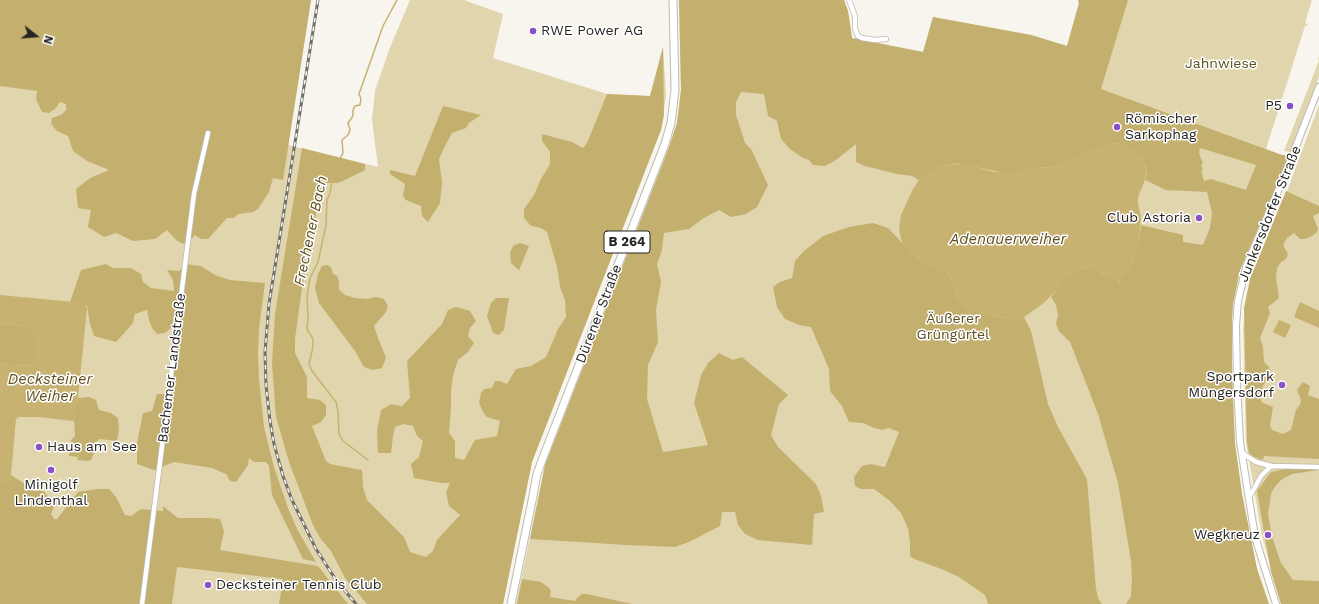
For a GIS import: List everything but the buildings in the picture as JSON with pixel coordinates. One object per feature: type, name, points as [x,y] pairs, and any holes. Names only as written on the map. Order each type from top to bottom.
[{"type":"main road","name":"Dürener Straße","points":[[511,604],[537,474],[665,144],[671,123],[675,90],[673,0]]},
{"type":"street","points":[[849,0],[855,16],[855,29],[858,36],[875,40],[886,39]]},
{"type":"street","name":"Junkersdorfer Straße","points":[[1276,604],[1258,548],[1242,453],[1238,412],[1236,325],[1240,289],[1246,267],[1284,177],[1319,87]]},
{"type":"street","name":"Bachemer Landstraße","points":[[142,604],[192,208],[208,133]]},
{"type":"street","points":[[1242,453],[1256,462],[1270,466],[1319,467]]},
{"type":"street","points":[[1249,498],[1261,476],[1270,466]]},
{"type":"green space","points":[[0,0],[311,0],[288,145],[378,167],[372,119],[375,91],[389,50],[410,0],[464,0],[503,14],[493,58],[607,94],[650,96],[663,47],[666,95],[661,130],[532,462],[503,604],[0,604]]},
{"type":"green space","points":[[0,0],[311,0],[283,180],[273,178],[269,192],[258,209],[253,212],[238,214],[234,218],[227,218],[208,239],[201,239],[195,235],[184,244],[177,241],[167,230],[155,239],[133,241],[116,233],[104,237],[88,227],[91,210],[78,208],[76,189],[90,178],[109,170],[87,161],[73,151],[68,136],[57,131],[51,124],[52,118],[61,115],[66,110],[66,104],[60,102],[55,109],[49,113],[42,112],[36,99],[37,91],[0,86]]},
{"type":"green space","name":"Äußerer Grüngürtel","points":[[679,0],[844,0],[848,11],[852,38],[923,52],[933,17],[1031,35],[1067,46],[1079,3],[1078,0],[1312,0],[1305,23],[1308,24],[1305,26],[1266,149],[1289,158],[1240,270],[1233,304],[1231,330],[1235,444],[1242,494],[1257,569],[1269,604],[516,604],[545,465],[668,150],[677,123],[681,90]]},
{"type":"green space","points":[[679,0],[844,0],[848,11],[852,38],[923,52],[933,17],[1031,35],[1067,46],[1079,3],[1078,0],[1128,0],[1101,89],[1282,155],[1290,155],[1240,270],[1233,304],[1232,320],[1232,379],[1235,444],[1242,494],[1257,569],[1269,604],[1126,604],[1131,596],[1131,561],[1118,483],[1098,414],[1070,342],[1059,331],[1056,324],[1058,315],[1056,305],[1051,297],[1062,282],[1071,274],[1088,267],[1095,268],[1102,274],[1119,283],[1120,279],[1131,269],[1139,240],[1141,225],[1183,235],[1183,242],[1203,245],[1210,228],[1212,213],[1207,192],[1166,190],[1145,180],[1147,174],[1142,158],[1125,143],[1105,145],[1053,167],[999,172],[958,163],[943,166],[919,180],[912,176],[865,166],[856,162],[856,144],[836,160],[825,166],[813,165],[809,160],[803,158],[790,149],[781,139],[777,121],[768,116],[764,94],[741,92],[736,102],[736,115],[745,143],[751,149],[768,185],[757,207],[746,214],[731,217],[719,210],[704,218],[689,229],[664,233],[662,250],[657,264],[661,282],[656,310],[658,342],[648,365],[647,399],[663,452],[708,445],[694,403],[701,375],[708,363],[719,353],[733,360],[742,357],[788,395],[779,404],[771,435],[778,447],[816,484],[821,496],[824,512],[814,514],[812,545],[758,540],[745,534],[738,525],[735,512],[722,512],[720,526],[689,542],[675,547],[530,539],[545,465],[668,150],[677,123],[681,90]],"holes":[[[1200,148],[1256,165],[1246,190],[1211,179],[1204,181],[1201,171],[1203,170],[1201,165],[1203,164],[1199,153]]]},
{"type":"green space","points":[[663,47],[664,115],[661,130],[532,462],[503,604],[367,604],[345,578],[331,551],[320,538],[313,525],[289,462],[276,417],[272,363],[275,314],[302,148],[365,164],[365,170],[345,180],[338,183],[323,183],[320,192],[302,288],[295,339],[295,353],[307,377],[307,398],[320,400],[326,405],[326,415],[321,422],[312,426],[326,461],[330,464],[362,470],[363,487],[367,500],[404,537],[410,552],[426,557],[433,551],[437,540],[460,515],[449,506],[446,492],[450,483],[441,483],[414,478],[411,464],[419,457],[423,441],[417,436],[413,426],[403,424],[395,427],[391,453],[378,453],[377,431],[381,410],[391,404],[402,406],[410,398],[407,361],[442,324],[448,310],[456,307],[470,311],[476,321],[470,328],[468,336],[474,343],[468,352],[458,360],[453,376],[449,433],[455,441],[455,458],[464,460],[475,440],[497,436],[500,421],[487,417],[483,412],[479,403],[481,393],[484,389],[492,388],[495,381],[500,381],[507,384],[516,369],[531,366],[546,357],[558,329],[566,317],[565,300],[560,287],[557,267],[547,232],[541,228],[531,226],[524,218],[524,209],[534,195],[550,164],[550,152],[542,141],[542,134],[572,142],[583,148],[587,143],[607,94],[650,96]]},
{"type":"green space","points":[[1319,60],[1319,77],[1291,152],[1284,151]]},
{"type":"green space","name":"Sportpark Müngersdorf","points":[[1319,105],[1319,604],[1281,604],[1262,536],[1246,442],[1243,328],[1250,279],[1287,191]]},
{"type":"green space","points":[[443,106],[481,115],[469,123],[466,128],[452,133],[444,148],[439,159],[442,182],[440,203],[428,222],[422,216],[421,206],[406,200],[403,196],[405,184],[390,174],[390,170],[415,176]]},
{"type":"green space","points":[[1286,191],[1319,206],[1319,213],[1313,216],[1318,229],[1312,236],[1305,239],[1300,239],[1294,233],[1287,238],[1283,245],[1288,254],[1286,259],[1281,262],[1277,268],[1276,278],[1279,298],[1268,307],[1270,313],[1260,338],[1263,347],[1264,362],[1269,367],[1270,373],[1263,386],[1261,402],[1273,407],[1270,425],[1272,430],[1283,434],[1291,430],[1296,410],[1300,405],[1301,400],[1297,390],[1303,382],[1310,386],[1308,395],[1319,399],[1319,459],[1264,456],[1263,460],[1254,457],[1249,453],[1247,442],[1244,308],[1250,279]]},
{"type":"green space","points":[[873,223],[888,228],[916,257],[948,273],[952,280],[956,297],[963,306],[981,313],[1014,320],[1024,317],[1031,331],[1048,404],[1058,427],[1087,479],[1096,589],[1098,598],[1102,604],[988,604],[985,595],[959,577],[910,556],[908,528],[901,513],[890,501],[874,489],[861,489],[855,486],[854,477],[862,466],[870,464],[885,467],[899,432],[889,428],[882,430],[863,423],[849,422],[842,406],[830,391],[829,369],[811,327],[799,325],[785,319],[777,307],[773,287],[780,282],[792,278],[795,261],[804,251],[823,236],[849,227]]},
{"type":"green space","points":[[520,243],[529,246],[519,270],[511,263],[510,253],[513,246]]},
{"type":"green space","points":[[106,264],[113,268],[131,268],[141,274],[143,282],[151,288],[174,291],[173,280],[167,270],[179,271],[186,264],[201,266],[215,275],[230,280],[265,283],[259,329],[258,353],[264,427],[274,467],[288,508],[297,529],[316,562],[303,559],[272,495],[269,466],[266,462],[254,462],[249,458],[248,465],[236,482],[230,481],[226,474],[212,468],[174,462],[154,470],[137,464],[137,443],[143,413],[152,411],[157,394],[171,394],[179,325],[174,325],[165,333],[157,334],[152,328],[147,310],[135,314],[133,323],[116,342],[94,336],[87,306],[84,303],[70,302],[81,270]]},
{"type":"green space","points":[[327,265],[331,267],[333,274],[337,276],[339,281],[339,290],[345,295],[355,298],[367,299],[376,297],[384,299],[388,306],[386,312],[374,326],[386,358],[382,368],[373,370],[364,367],[355,351],[319,303],[315,288],[318,274],[322,266]]},
{"type":"green space","points":[[496,298],[509,298],[504,330],[499,335],[493,333],[487,316],[491,303]]},
{"type":"green space","points":[[0,324],[32,327],[35,335],[35,361],[33,365],[13,366],[0,363]]},
{"type":"green space","points":[[89,397],[96,400],[99,410],[111,413],[118,418],[119,429],[117,441],[100,439],[96,442],[95,451],[91,460],[77,460],[78,457],[69,456],[71,440],[75,436],[74,420],[78,398]]},
{"type":"green space","points":[[1291,468],[1319,470],[1292,474],[1281,480],[1274,488],[1271,494],[1268,514],[1272,537],[1281,563],[1293,580],[1319,581],[1319,604],[1281,604],[1271,572],[1257,491],[1271,472]]},
{"type":"green space","points":[[11,475],[28,486],[40,487],[51,500],[54,507],[51,514],[54,519],[57,519],[78,492],[109,489],[116,497],[125,515],[131,516],[141,509],[163,511],[163,506],[178,518],[220,519],[224,531],[220,550],[318,566],[348,604],[279,604],[283,579],[177,567],[172,604],[0,604],[0,483],[7,483]]},
{"type":"green space","points":[[522,579],[541,582],[551,591],[550,597],[575,601],[582,594],[587,594],[632,604],[517,604]]},
{"type":"water","name":"Adenauerweiher","points":[[1125,143],[1134,148],[1142,158],[1147,171],[1138,197],[1141,217],[1139,240],[1131,270],[1119,280],[1120,289],[1114,279],[1105,276],[1095,268],[1088,267],[1071,274],[1045,302],[1020,320],[1014,320],[981,313],[963,306],[958,301],[954,293],[952,280],[948,273],[916,257],[904,246],[899,229],[901,215],[913,189],[919,180],[943,166],[962,163],[994,172],[1053,167],[1105,145]]},
{"type":"water","name":"Decksteiner Weiher","points":[[0,295],[85,303],[87,309],[76,417],[73,421],[38,417],[19,417],[16,419],[11,475],[7,483],[0,483],[0,363],[13,366],[33,365],[35,361],[35,335],[32,327],[0,324]]},
{"type":"water","points":[[1300,302],[1319,311],[1319,328],[1294,317]]},
{"type":"water","points":[[1279,320],[1291,325],[1285,338],[1273,332]]},
{"type":"waterway","name":"Frechener Bach","points":[[368,460],[343,441],[339,434],[336,402],[312,371],[309,364],[313,347],[313,339],[307,329],[307,296],[310,278],[318,262],[326,225],[327,200],[330,193],[333,173],[343,153],[342,140],[348,135],[350,130],[348,123],[353,116],[355,106],[360,105],[361,99],[359,94],[383,26],[397,0]]},
{"type":"waterway","points":[[1120,289],[1131,302],[1137,313],[1158,336],[1163,339],[1178,340],[1217,324]]},
{"type":"railway","points":[[318,0],[269,304],[265,352],[266,385],[274,444],[283,476],[292,500],[316,549],[336,580],[356,604]]},
{"type":"place","name":"RWE Power AG","points":[[533,31]]},
{"type":"place","name":"P5","points":[[1290,106]]},
{"type":"place","name":"Römischer Sarkophag","points":[[1117,127]]},
{"type":"place","name":"Club Astoria","points":[[1199,218]]},
{"type":"place","name":"Sportpark Müngersdorf","points":[[1282,385]]},
{"type":"place","name":"Haus am See","points":[[39,447]]},
{"type":"place","name":"Minigolf Lindenthal","points":[[51,470]]},
{"type":"place","name":"Wegkreuz","points":[[1268,535]]},
{"type":"place","name":"Decksteiner Tennis Club","points":[[208,585]]},
{"type":"park label","name":"Jahnwiese","points":[[1221,64]]}]
